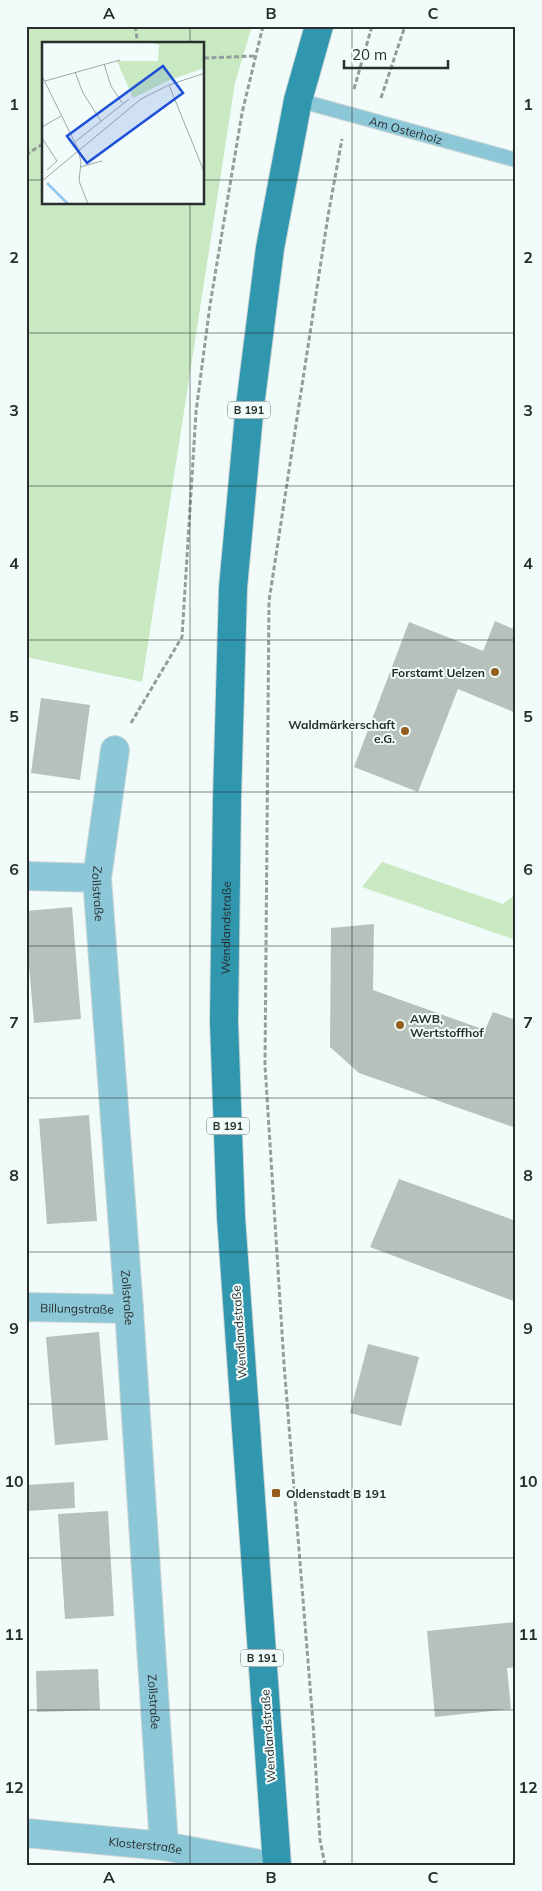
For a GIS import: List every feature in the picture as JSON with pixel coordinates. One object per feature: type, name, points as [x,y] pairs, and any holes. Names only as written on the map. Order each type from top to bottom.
[{"type":"main road","name":"B 191","points":[[298,100],[318,26]]},
{"type":"main road","name":"Wendlandstraße","points":[[277,1865],[231,1216],[224,1022],[226,799],[233,588],[249,414],[270,248],[298,100]]},
{"type":"street","name":"Zollstraße","points":[[115,750],[96,878],[129,1309],[164,1846]]},
{"type":"street","points":[[26,876],[96,878]]},
{"type":"street","name":"Billungstraße","points":[[26,1306],[129,1309]]},
{"type":"street","name":"Klosterstraße","points":[[26,1833],[164,1846],[265,1865]]},
{"type":"lane","name":"Am Osterholz","points":[[298,100],[516,160]]},
{"type":"path","points":[[135,26],[138,42]]},
{"type":"path","points":[[115,750],[182,637],[196,412],[210,305],[242,113],[263,26]]},
{"type":"path","points":[[325,1865],[320,1840],[313,1723],[284,1364],[265,1065],[269,631],[270,601],[328,216],[347,114],[372,26]]},
{"type":"path","points":[[374,120],[405,26]]},
{"type":"path","points":[[205,58],[256,56]]},
{"type":"path","points":[[26,155],[42,144]]},
{"type":"green space","points":[[26,26],[252,26],[235,83],[142,682],[26,657]]},
{"type":"green space","points":[[382,862],[503,904],[516,894],[516,940],[362,887]]},
{"type":"building","points":[[495,621],[516,630],[516,713],[458,689],[418,792],[354,767],[409,622],[483,651]]},
{"type":"building","points":[[41,698],[90,705],[80,780],[31,773]]},
{"type":"building","points":[[72,907],[81,1019],[34,1023],[26,911]]},
{"type":"building","name":"AWB, Wertstoffhof","points":[[374,924],[373,990],[485,1030],[493,1012],[516,1020],[516,1128],[359,1073],[330,1047],[331,928]]},
{"type":"building","points":[[89,1115],[97,1221],[47,1224],[39,1119]]},
{"type":"building","points":[[399,1179],[516,1221],[516,1302],[370,1247]]},
{"type":"building","points":[[99,1332],[108,1440],[55,1445],[46,1337]]},
{"type":"building","points":[[368,1344],[419,1357],[401,1426],[350,1413]]},
{"type":"building","points":[[74,1482],[75,1508],[26,1511],[26,1485]]},
{"type":"building","points":[[108,1511],[114,1616],[65,1619],[58,1514]]},
{"type":"building","points":[[516,1622],[516,1667],[507,1668],[511,1709],[435,1717],[427,1631]]},
{"type":"building","points":[[98,1669],[100,1710],[37,1712],[36,1671]]},
{"type":"place","name":"Forstamt Uelzen","points":[[495,672]]},
{"type":"place","name":"Waldmärkerschaft e.G.","points":[[405,731]]},
{"type":"place","name":"AWB, Wertstoffhof","points":[[400,1025]]},
{"type":"place","name":"Oldenstadt B 191","points":[[276,1493]]}]
